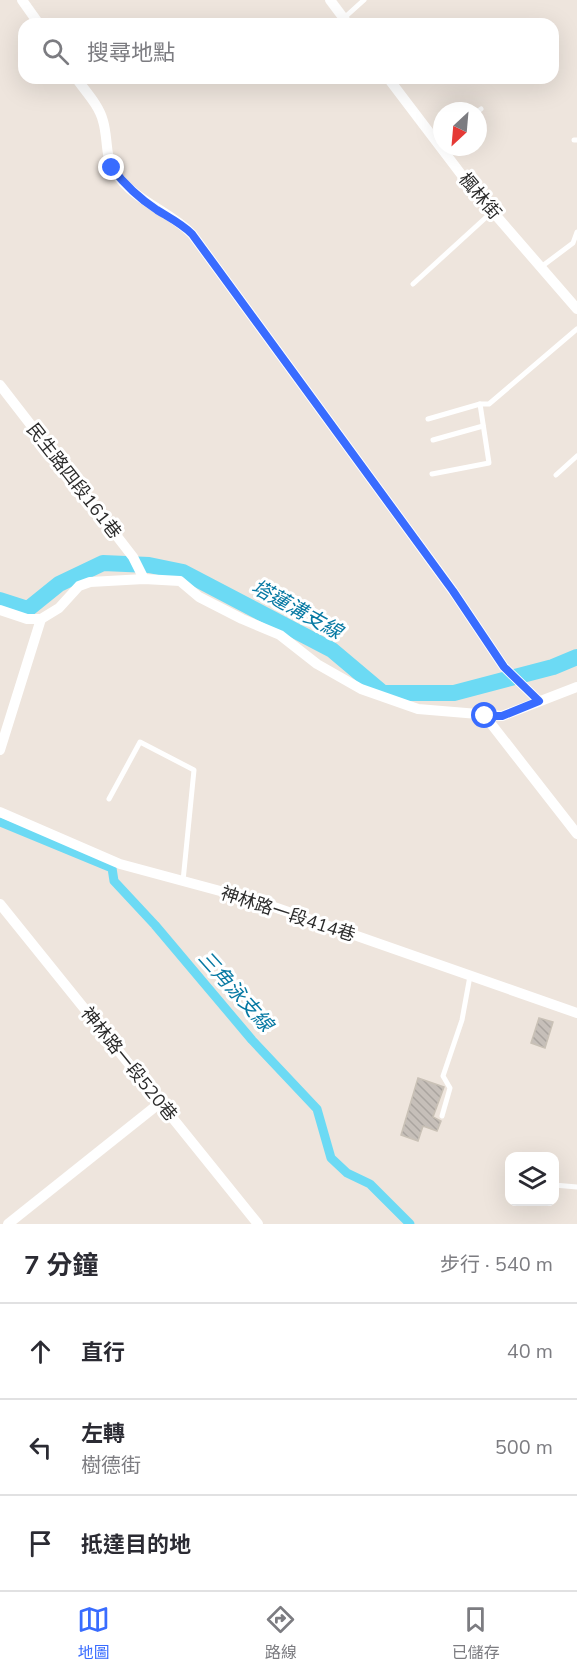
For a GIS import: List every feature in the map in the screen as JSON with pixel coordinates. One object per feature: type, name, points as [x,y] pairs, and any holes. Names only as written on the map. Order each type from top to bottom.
[{"type":"street","points":[[22,0],[35,18]]},
{"type":"street","points":[[330,0],[344,18]]},
{"type":"street","points":[[80,84],[100,112],[104,122],[112,168],[134,193],[183,225],[192,234],[453,591],[504,667],[539,701]]},
{"type":"street","name":"楓林街","points":[[393,84],[433,134]]},
{"type":"street","name":"楓林街","points":[[450,156],[493,212],[577,309]]},
{"type":"street","name":"民生路四段161巷","points":[[0,386],[133,557],[144,579]]},
{"type":"street","points":[[0,610],[27,619],[41,619],[59,608],[79,586],[90,582],[144,579],[180,581],[199,597],[280,636],[317,664],[362,689],[417,709],[502,716],[577,687]]},
{"type":"street","points":[[0,750],[41,619]]},
{"type":"street","points":[[485,716],[577,834]]},
{"type":"street","name":"神林路一段414巷","points":[[0,812],[120,864],[257,901],[577,1013]]},
{"type":"street","name":"神林路一段520巷","points":[[0,904],[258,1224]]},
{"type":"street","points":[[8,1224],[161,1102]]},
{"type":"lane","points":[[349,18],[364,0]]},
{"type":"lane","points":[[413,284],[493,212]]},
{"type":"lane","points":[[541,267],[573,243],[577,232]]},
{"type":"lane","points":[[428,419],[480,404],[489,404],[577,329]]},
{"type":"lane","points":[[432,474],[489,463],[480,404]]},
{"type":"lane","points":[[433,440],[483,426]]},
{"type":"lane","points":[[556,475],[577,456]]},
{"type":"lane","points":[[109,799],[140,742],[194,770],[183,882]]},
{"type":"lane","points":[[442,1116],[450,1088],[443,1076],[462,1020],[470,975]]},
{"type":"lane","points":[[559,1186],[577,1188]]},
{"type":"building","points":[[539,1018],[553,1022],[545,1048],[531,1043]]},
{"type":"building","points":[[418,1078],[444,1087],[433,1117],[441,1121],[437,1131],[423,1126],[418,1141],[401,1135]]},
{"type":"waterway","name":"塔蓮溝支線","points":[[0,600],[28,609],[59,584],[103,563],[149,565],[183,572],[332,650],[383,693],[454,693],[553,667],[577,657]]},
{"type":"waterway","name":"三角泳支線","points":[[0,822],[112,868],[114,881],[155,925],[252,1040],[317,1109],[331,1158],[347,1173],[370,1184],[410,1224]]},
{"type":"route","points":[[112,168],[134,193],[183,225],[192,234],[453,591],[504,667],[539,701],[502,716],[485,716]]}]
